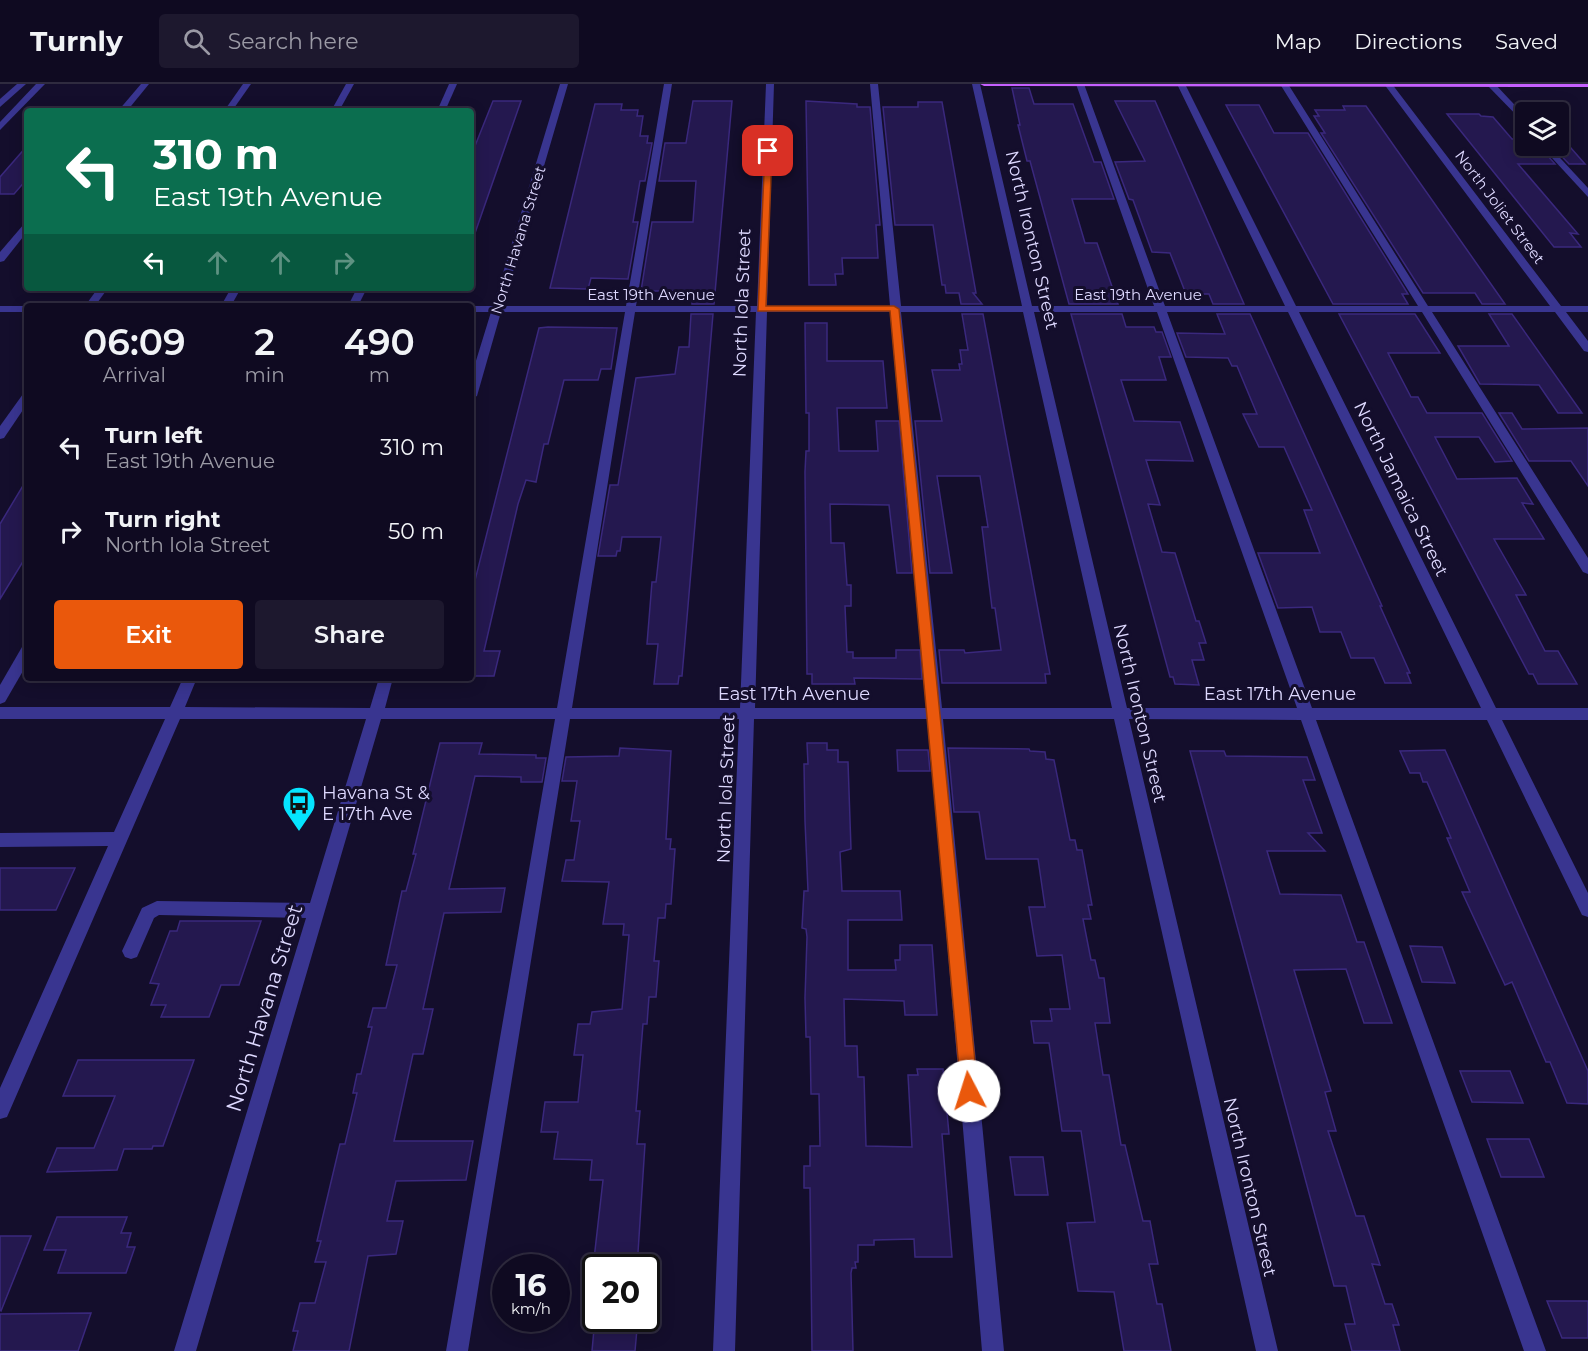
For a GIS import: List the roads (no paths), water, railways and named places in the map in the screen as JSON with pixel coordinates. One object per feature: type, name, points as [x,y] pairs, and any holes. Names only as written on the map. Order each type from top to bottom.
[{"type":"main road","points":[[984,84],[1588,85]]},
{"type":"street","points":[[0,104],[22,84]]},
{"type":"street","points":[[0,127],[41,84]]},
{"type":"street","points":[[125,108],[145,84]]},
{"type":"street","points":[[230,108],[247,84]]},
{"type":"street","points":[[337,108],[350,84]]},
{"type":"street","points":[[442,108],[453,84]]},
{"type":"street","name":"North Havana Street","points":[[474,386],[564,84]]},
{"type":"street","points":[[457,1351],[668,84]]},
{"type":"street","name":"North Iola Street","points":[[724,1351],[770,84]]},
{"type":"street","points":[[874,84],[894,309],[935,713],[993,1351]]},
{"type":"street","name":"North Ironton Street","points":[[976,84],[1268,1351]]},
{"type":"street","points":[[1080,84],[1535,1351]]},
{"type":"street","name":"North Jamaica Street","points":[[1181,84],[1588,910]]},
{"type":"street","points":[[1284,84],[1588,569]]},
{"type":"street","name":"North Joliet Street","points":[[1388,84],[1588,349]]},
{"type":"street","points":[[1491,85],[1515,111]]},
{"type":"street","points":[[1554,156],[1588,194]]},
{"type":"street","points":[[0,259],[24,230]]},
{"type":"street","points":[[0,309],[24,309]]},
{"type":"street","name":"East 19th Avenue","points":[[474,309],[1588,309]]},
{"type":"street","points":[[0,435],[24,400]]},
{"type":"street","points":[[0,698],[24,656]]},
{"type":"street","points":[[0,1110],[189,681]]},
{"type":"street","name":"North Havana Street","points":[[185,1351],[385,681]]},
{"type":"street","name":"East 17th Avenue","points":[[0,713],[1588,714]]},
{"type":"street","points":[[0,840],[119,839]]},
{"type":"street","points":[[131,951],[148,913],[157,908],[317,910]]},
{"type":"place","name":"Havana St & E 17th Ave","points":[[299,832]]}]
